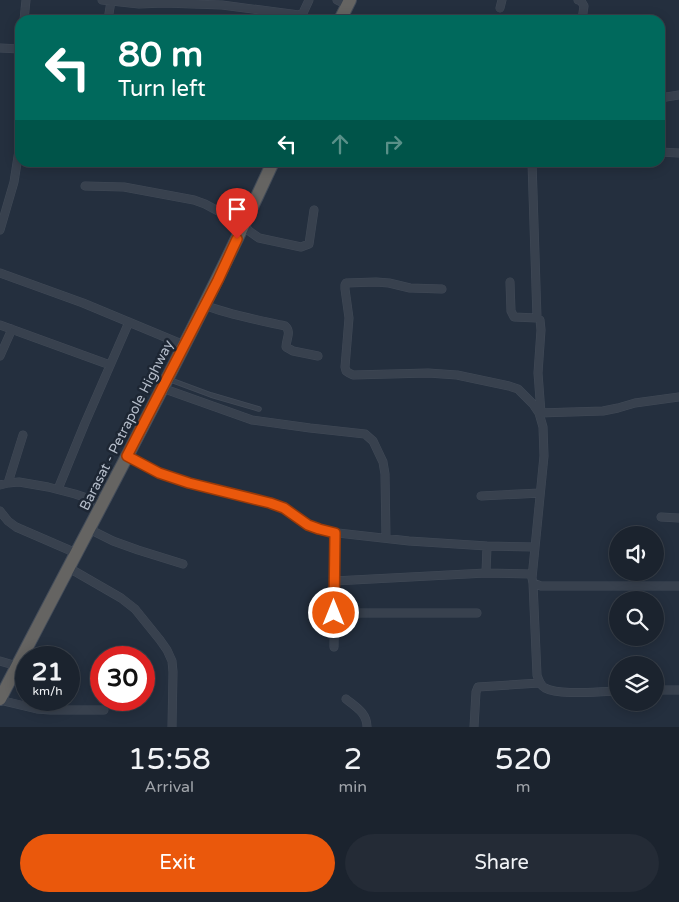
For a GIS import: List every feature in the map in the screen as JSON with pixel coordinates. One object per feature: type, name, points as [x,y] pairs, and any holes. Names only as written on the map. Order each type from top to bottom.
[{"type":"highway","points":[[341,15],[345,2]]},
{"type":"highway","name":"Barasat - Petrapole Highway","points":[[28,646],[165,384],[271,167]]},
{"type":"highway","name":"Barasat - Petrapole Highway","points":[[0,700],[15,670]]},
{"type":"street","points":[[24,15],[26,0]]},
{"type":"street","points":[[102,0],[139,4],[222,5],[299,15],[303,13],[309,0]]},
{"type":"street","points":[[578,0],[584,6],[583,15]]},
{"type":"street","points":[[109,15],[111,1]]},
{"type":"street","points":[[0,48],[15,49]]},
{"type":"street","points":[[665,97],[679,95]]},
{"type":"street","points":[[665,152],[679,153]]},
{"type":"street","points":[[0,230],[16,167]]},
{"type":"street","points":[[532,167],[537,318],[540,320],[541,330],[538,373],[544,456],[532,574],[537,675],[539,683],[544,688],[551,690],[565,692],[609,691]]},
{"type":"street","points":[[85,186],[124,187],[194,200],[244,225],[259,238],[301,247],[308,244],[310,239],[314,210]]},
{"type":"street","points":[[0,273],[83,303],[184,345]]},
{"type":"street","points":[[442,289],[410,288],[376,282],[346,283],[344,285],[350,318],[346,371],[353,375],[428,373],[458,375],[509,386],[518,389],[540,413]]},
{"type":"street","points":[[510,282],[511,311],[514,318],[537,318]]},
{"type":"street","points":[[204,305],[237,316],[285,326],[289,332],[286,347],[293,351],[318,356]]},
{"type":"street","points":[[58,489],[129,322]]},
{"type":"street","points":[[0,325],[110,365]]},
{"type":"street","points":[[0,356],[12,329]]},
{"type":"street","points":[[165,384],[252,420],[365,434],[373,441],[383,462],[385,474],[386,538]]},
{"type":"street","points":[[540,413],[604,411],[635,403],[679,397]]},
{"type":"street","points":[[23,435],[4,484],[19,482],[58,489],[102,503]]},
{"type":"street","points":[[127,456],[159,473],[189,483],[284,508],[308,525],[335,533],[487,546],[535,547]]},
{"type":"street","points":[[481,496],[540,493]]},
{"type":"street","points":[[0,511],[16,527],[76,553]]},
{"type":"street","points":[[661,517],[679,518]]},
{"type":"street","points":[[89,529],[113,542],[183,564]]},
{"type":"street","points":[[334,647],[335,533]]},
{"type":"street","points":[[486,573],[487,546]]},
{"type":"street","points":[[69,568],[121,598],[135,609],[168,650],[173,672],[172,727]]},
{"type":"street","points":[[334,581],[486,573],[532,574]]},
{"type":"street","points":[[533,583],[541,586],[679,586]]},
{"type":"street","points":[[334,613],[477,613]]},
{"type":"street","points":[[0,661],[15,665]]},
{"type":"street","points":[[474,727],[478,687],[539,683]]},
{"type":"street","points":[[664,690],[679,690]]},
{"type":"street","points":[[346,699],[365,717],[367,727]]},
{"type":"street","points":[[0,700],[44,709],[90,710]]},
{"type":"lane","points":[[165,384],[259,409]]},
{"type":"route","points":[[237,239],[218,280],[127,456],[159,473],[189,483],[284,508],[308,525],[335,533],[334,613]]}]
